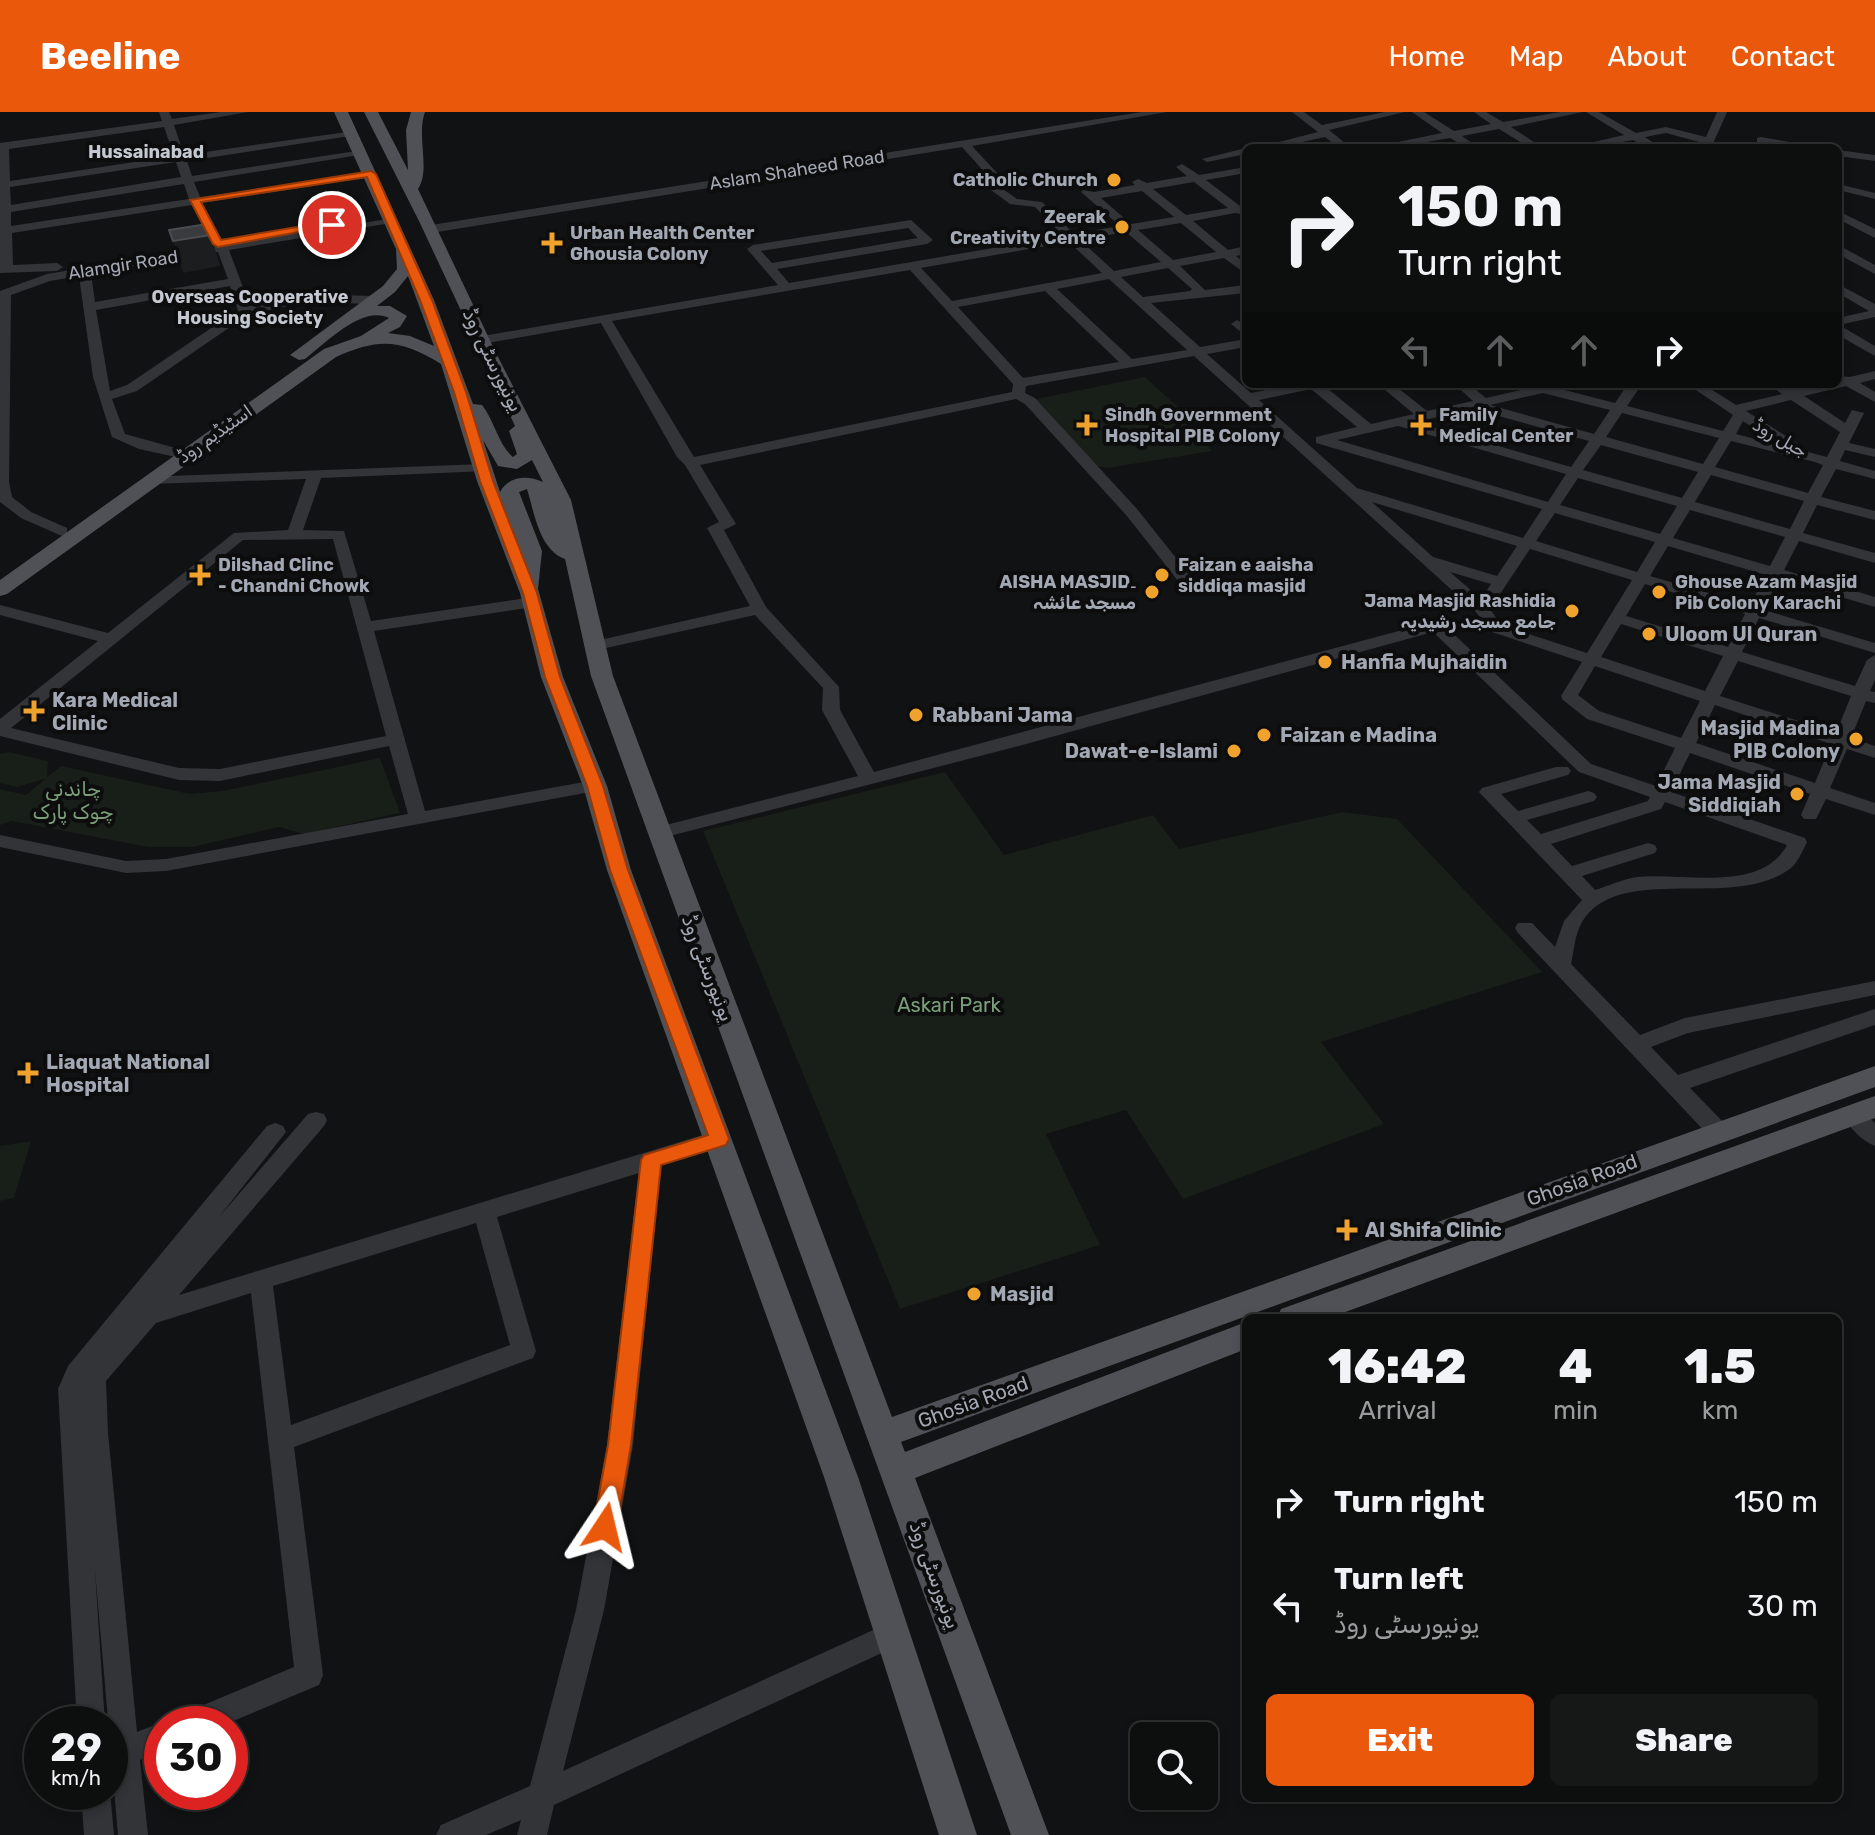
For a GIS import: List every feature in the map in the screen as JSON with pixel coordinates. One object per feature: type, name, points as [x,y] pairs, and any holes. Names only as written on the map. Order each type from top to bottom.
[{"type":"main road","name":"یونیورسٹی روڈ","points":[[341,112],[404,249],[460,392],[483,468],[531,598],[552,677],[595,786],[619,870],[841,1477],[958,1835]]},
{"type":"main road","name":"یونیورسٹی روڈ","points":[[371,112],[390,144],[561,500],[602,676],[1030,1835]]},
{"type":"main road","points":[[390,144],[401,130],[405,112]]},
{"type":"main road","points":[[413,192],[418,170],[411,136],[418,112]]},
{"type":"main road","name":"اسٹیڈیم روڈ","points":[[0,590],[149,480],[177,453],[389,289],[405,269],[404,249]]},
{"type":"main road","points":[[344,321],[379,309],[394,311],[399,316],[387,328],[354,342]]},
{"type":"main road","name":"اسٹیڈیم روڈ","points":[[0,576],[177,453],[330,353],[354,342],[384,337],[404,338],[419,342],[447,360]]},
{"type":"main road","points":[[460,392],[485,418],[500,457],[505,462],[517,463],[527,455],[517,433],[519,413]]},
{"type":"main road","points":[[531,598],[532,551],[509,491],[513,485],[521,482],[535,485],[552,537],[580,571]]},
{"type":"main road","name":"Ghosia Road","points":[[884,1434],[1875,1076]]},
{"type":"main road","points":[[1303,1314],[1864,1111]]},
{"type":"main road","points":[[1727,1129],[1758,1151]]},
{"type":"main road","points":[[897,1470],[1242,1337]]},
{"type":"street","points":[[3,268],[6,230],[2,146],[166,117],[243,112]]},
{"type":"street","name":"Aslam Shaheed Road","points":[[431,229],[1162,112]]},
{"type":"street","points":[[1284,144],[1400,112]]},
{"type":"street","points":[[1417,112],[1468,144]]},
{"type":"street","points":[[1479,112],[1531,144]]},
{"type":"street","points":[[1416,144],[1540,115],[1578,112]]},
{"type":"street","points":[[1591,112],[1649,144]]},
{"type":"street","points":[[1707,144],[1722,112]]},
{"type":"street","points":[[1302,113],[1340,144]]},
{"type":"street","points":[[1540,115],[1557,125]]},
{"type":"street","points":[[166,117],[195,200],[220,246],[245,311]]},
{"type":"street","points":[[1367,119],[1379,127]]},
{"type":"street","points":[[1602,144],[1669,130],[1704,144]]},
{"type":"street","points":[[1568,131],[1591,144]]},
{"type":"street","points":[[4,185],[350,133]]},
{"type":"street","points":[[1392,135],[1405,144]]},
{"type":"street","points":[[1761,140],[1784,144]]},
{"type":"street","points":[[964,143],[992,174],[995,188],[1019,204],[1038,204],[1072,239],[1482,609],[1495,628],[1875,752]]},
{"type":"street","points":[[5,209],[359,152]]},
{"type":"street","points":[[1207,159],[1242,152]]},
{"type":"street","points":[[1842,154],[1875,158]]},
{"type":"street","points":[[1227,155],[1242,166]]},
{"type":"street","points":[[1182,167],[1242,210]]},
{"type":"street","points":[[1196,292],[1199,289],[1087,193],[1242,170]]},
{"type":"street","points":[[6,230],[371,174]]},
{"type":"street","points":[[1140,183],[1242,267]]},
{"type":"street","points":[[1842,187],[1854,187],[1875,196]]},
{"type":"street","points":[[482,340],[1053,239],[1072,239],[1242,211]]},
{"type":"street","points":[[1842,218],[1875,213]]},
{"type":"street","name":"Alamgir Road","points":[[2,294],[26,284],[84,271],[390,218]]},
{"type":"street","points":[[1842,218],[1875,234]]},
{"type":"street","points":[[769,267],[927,240],[911,224],[753,249],[786,287]]},
{"type":"street","points":[[881,229],[896,245]]},
{"type":"street","points":[[850,233],[866,250]]},
{"type":"street","points":[[820,238],[834,256]]},
{"type":"street","points":[[788,243],[804,261]]},
{"type":"street","name":"Alamgir Road","points":[[3,268],[77,264],[220,246]]},
{"type":"street","points":[[949,305],[1242,251]]},
{"type":"street","points":[[1842,251],[1871,265]]},
{"type":"street","points":[[912,265],[1019,389],[1123,501],[1188,583]]},
{"type":"street","points":[[1842,269],[1871,265]]},
{"type":"street","points":[[22,268],[31,273],[26,284]]},
{"type":"street","points":[[84,271],[92,338],[109,416],[119,437],[177,453]]},
{"type":"street","points":[[90,307],[233,282]]},
{"type":"street","points":[[1047,286],[1129,364]]},
{"type":"street","points":[[1141,301],[1196,292],[1208,294],[1242,290]]},
{"type":"street","points":[[1842,290],[1875,311]]},
{"type":"street","points":[[2,294],[2,482],[5,499],[26,515],[62,531]]},
{"type":"street","points":[[105,397],[132,388],[245,311],[307,298],[373,300]]},
{"type":"street","points":[[1842,321],[1875,311]]},
{"type":"street","points":[[604,318],[684,457],[691,462],[728,524],[715,528],[759,609],[831,687],[831,710],[869,779]]},
{"type":"street","points":[[1842,331],[1875,352]]},
{"type":"street","points":[[691,462],[1129,364],[1242,344]]},
{"type":"street","points":[[1844,379],[1875,375]]},
{"type":"street","points":[[1844,379],[1875,398]]},
{"type":"street","points":[[1249,398],[1295,388]]},
{"type":"street","points":[[1319,388],[1368,429]]},
{"type":"street","points":[[1390,388],[1424,416]]},
{"type":"street","points":[[1465,388],[1479,404],[1875,516]]},
{"type":"street","points":[[1301,444],[1479,404],[1533,388]]},
{"type":"street","points":[[1547,388],[1813,458]]},
{"type":"street","points":[[1482,609],[1632,388]]},
{"type":"street","name":"جیل روڈ","points":[[1700,388],[1813,458],[1875,475]]},
{"type":"street","points":[[1782,388],[1844,438],[1875,453]]},
{"type":"street","points":[[1818,388],[1736,412],[1727,436],[1569,696],[1593,715],[1875,809]]},
{"type":"street","points":[[1538,842],[1655,805],[1857,413]]},
{"type":"street","points":[[1398,422],[1875,558]]},
{"type":"street","points":[[1321,440],[1875,602]]},
{"type":"street","points":[[149,480],[483,468]]},
{"type":"street","points":[[294,535],[315,474]]},
{"type":"street","points":[[1351,491],[1875,648]]},
{"type":"street","points":[[0,729],[107,638],[239,536],[339,534],[418,819]]},
{"type":"street","points":[[1426,559],[1500,582]]},
{"type":"street","points":[[366,627],[531,598]]},
{"type":"street","points":[[597,645],[759,609]]},
{"type":"street","points":[[0,610],[107,638]]},
{"type":"street","points":[[1617,618],[1868,696]]},
{"type":"street","points":[[658,833],[1436,626],[1585,768],[1798,842],[1787,862],[1763,876],[1724,883],[1635,884],[1591,898]]},
{"type":"street","points":[[1810,815],[1841,742],[1868,696],[1875,660]]},
{"type":"street","points":[[0,729],[179,774],[206,775],[220,775],[396,739]]},
{"type":"street","points":[[1561,966],[1568,927],[1581,908],[1594,901],[1488,792],[1562,771]]},
{"type":"street","points":[[0,841],[126,867],[166,865],[595,786]]},
{"type":"street","points":[[1514,818],[1588,797]]},
{"type":"street","points":[[1568,874],[1648,849]]},
{"type":"street","points":[[1525,928],[1674,1085],[1727,1129]]},
{"type":"street","points":[[1636,1045],[1685,1026],[1875,988]]},
{"type":"street","points":[[1674,1085],[1875,1017]]},
{"type":"street","points":[[1864,1111],[1875,1137]]},
{"type":"street","points":[[90,1706],[70,1389],[77,1374],[316,1120]]},
{"type":"street","points":[[121,1706],[95,1433],[94,1378],[134,1316],[275,1132]]},
{"type":"street","points":[[134,1316],[261,1281],[719,1139]]},
{"type":"street","points":[[532,1835],[590,1610],[620,1445],[651,1160]]},
{"type":"street","points":[[281,1440],[524,1351],[484,1212]]},
{"type":"street","points":[[235,1706],[309,1675],[261,1281]]},
{"type":"street","points":[[451,1835],[891,1635]]},
{"type":"street","points":[[128,1783],[133,1835]]},
{"type":"street","points":[[97,1810],[99,1835]]},
{"type":"green space","points":[[1145,377],[1193,421],[1192,425],[1212,451],[1108,468],[1096,466],[1036,399]]},
{"type":"green space","name":"چاندنی چوک پارک","points":[[9,752],[48,761],[47,777],[61,766],[190,794],[223,791],[380,758],[400,813],[304,834],[279,827],[193,847],[148,847],[12,821],[0,825],[0,789],[26,795],[45,779],[17,787],[0,783],[0,754]]},
{"type":"green space","name":"Askari Park","points":[[945,772],[1004,855],[1153,815],[1179,849],[1342,812],[1397,819],[1542,972],[1321,1042],[1384,1124],[1183,1199],[1126,1110],[1046,1134],[1100,1245],[900,1309],[703,831]]},
{"type":"green space","points":[[31,1141],[14,1198],[0,1201],[0,1146]]},
{"type":"building","points":[[207,224],[211,235],[173,241],[169,230]]},
{"type":"place","name":"Catholic Church","points":[[1114,180]]},
{"type":"place","name":"Zeerak Creativity Centre","points":[[1122,227]]},
{"type":"place","name":"Urban Health Center Ghousia Colony","points":[[552,243]]},
{"type":"place","name":"Sindh Government Hospital PIB Colony","points":[[1087,425]]},
{"type":"place","name":"Family Medical Center","points":[[1421,425]]},
{"type":"place","name":"Dilshad Clinc - Chandni Chowk","points":[[200,575]]},
{"type":"place","name":"Faizan e aaisha siddiqa masjid","points":[[1162,575]]},
{"type":"place","name":"AISHA MASJID۔ مسجد عائشہ","points":[[1152,592]]},
{"type":"place","name":"Ghouse Azam Masjid Pib Colony Karachi","points":[[1659,592]]},
{"type":"place","name":"Jama Masjid Rashidia جامع مسجد رشیدیہ","points":[[1572,611]]},
{"type":"place","name":"Uloom Ul Quran","points":[[1649,634]]},
{"type":"place","name":"Hanfia Mujhaidin","points":[[1325,662]]},
{"type":"place","name":"Kara Medical Clinic","points":[[34,711]]},
{"type":"place","name":"Rabbani Jama","points":[[916,715]]},
{"type":"place","name":"Faizan e Madina","points":[[1264,735]]},
{"type":"place","name":"Masjid Madina PIB Colony","points":[[1856,739]]},
{"type":"place","name":"Dawat-e-Islami","points":[[1234,751]]},
{"type":"place","name":"Jama Masjid Siddiqiah","points":[[1797,794]]},
{"type":"place","name":"Liaquat National Hospital","points":[[28,1073]]},
{"type":"place","name":"Al Shifa Clinic","points":[[1347,1230]]},
{"type":"place","name":"Masjid","points":[[974,1294]]},
{"type":"district","name":"Hussainabad","points":[[146,152]]},
{"type":"district","name":"Overseas Cooperative Housing Society","points":[[250,307]]},
{"type":"route","points":[[332,225],[218,244],[195,200],[371,174],[426,300],[460,392],[486,481],[530,593],[552,677],[595,786],[619,870],[719,1139],[651,1160],[620,1445],[605,1527]]}]
